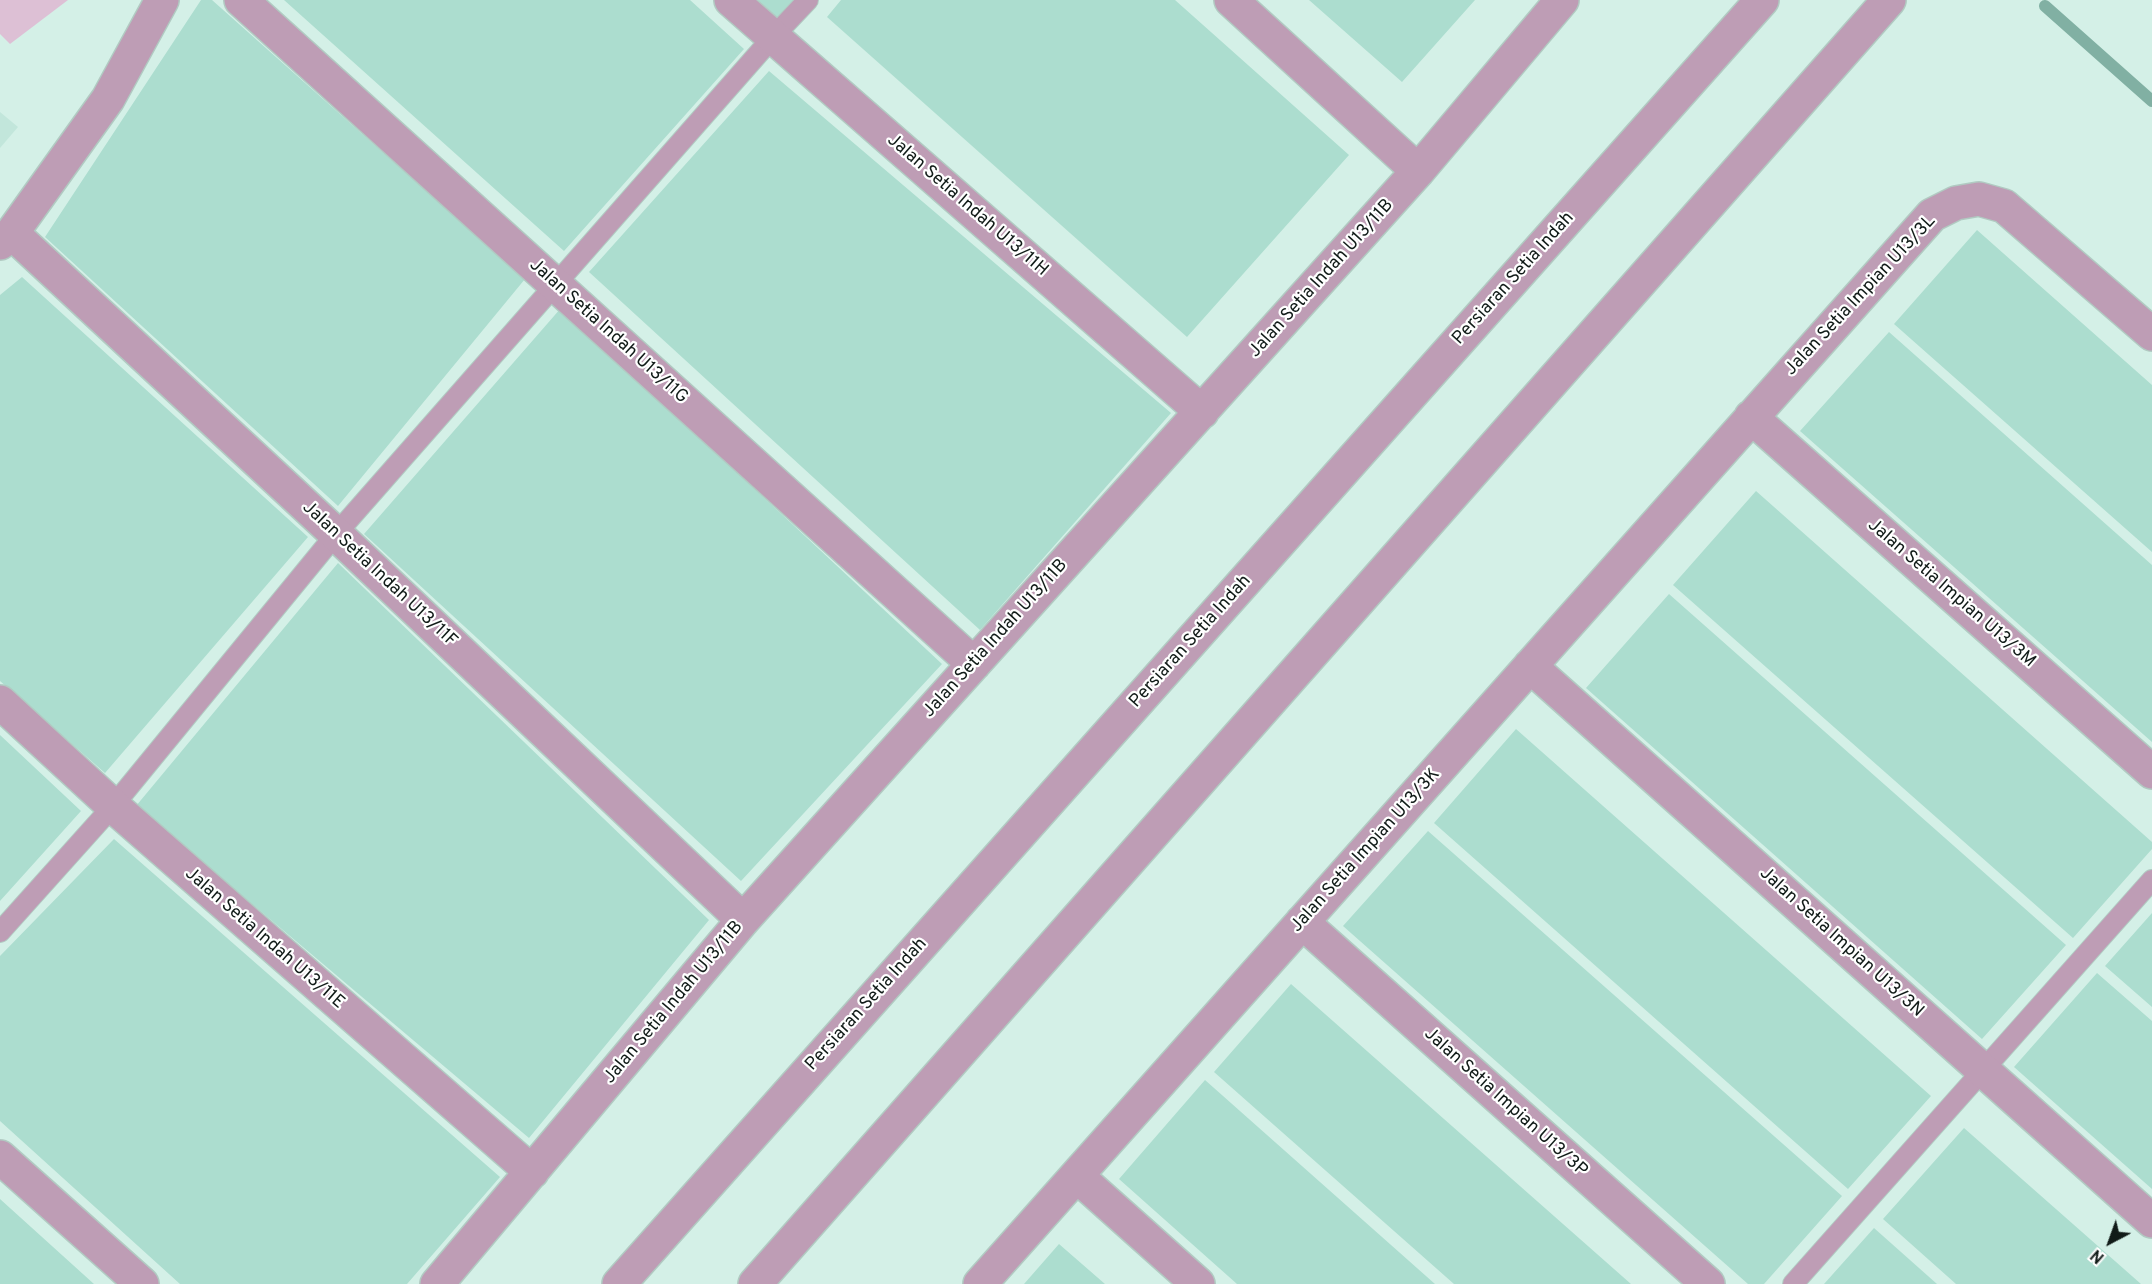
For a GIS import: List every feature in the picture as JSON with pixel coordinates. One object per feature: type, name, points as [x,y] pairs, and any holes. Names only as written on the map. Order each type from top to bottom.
[{"type":"street","points":[[6,238],[108,99],[162,0]]},
{"type":"street","name":"Jalan Setia Indah U13/11G","points":[[241,0],[974,664]]},
{"type":"street","name":"Jalan Setia Indah U13/11H","points":[[731,0],[1202,412]]},
{"type":"street","points":[[1231,0],[1418,171]]},
{"type":"street","name":"Jalan Setia Indah U13/11B","points":[[437,1284],[743,920],[1418,171],[1562,0]]},
{"type":"street","name":"Persiaran Setia Indah","points":[[619,1284],[1762,0]]},
{"type":"street","points":[[755,1284],[1889,0]]},
{"type":"street","name":"Jalan Setia Impian U13/3L","points":[[1750,417],[1932,215],[1956,203],[1979,200],[2004,206],[2152,334]]},
{"type":"street","name":"Jalan Setia Indah U13/11F","points":[[6,238],[336,534],[743,920]]},
{"type":"street","name":"Jalan Setia Impian U13/3K","points":[[980,1284],[1750,417]]},
{"type":"street","name":"Jalan Setia Impian U13/3M","points":[[1750,417],[2152,772]]},
{"type":"street","name":"Jalan Setia Impian U13/3N","points":[[1530,666],[2152,1221]]},
{"type":"street","name":"Jalan Setia Indah U13/11E","points":[[0,702],[113,806],[532,1172]]},
{"type":"street","name":"Jalan Setia Impian U13/3P","points":[[1302,922],[1708,1284]]},
{"type":"street","points":[[0,1157],[142,1284]]},
{"type":"street","points":[[1077,1176],[1198,1284]]},
{"type":"lane","points":[[0,932],[113,806],[336,534],[808,0]]},
{"type":"lane","points":[[1792,1284],[2152,880]]},
{"type":"shaded area","points":[[0,0],[68,0],[10,44],[0,34]]},
{"type":"shaded area","points":[[0,112],[18,127],[0,148]]},
{"type":"building","points":[[201,0],[212,0],[525,279],[338,506],[45,237]]},
{"type":"building","points":[[284,0],[690,0],[744,49],[564,251]]},
{"type":"building","points":[[758,0],[797,0],[779,19]]},
{"type":"building","points":[[841,0],[1175,0],[1349,155],[1187,337],[827,17]]},
{"type":"building","points":[[1309,0],[1475,0],[1402,82]]},
{"type":"building","points":[[769,71],[1171,413],[980,630],[589,272]]},
{"type":"building","points":[[1977,230],[2152,385],[2152,552],[1894,324]]},
{"type":"building","points":[[22,277],[308,537],[105,773],[0,681],[0,295]]},
{"type":"building","points":[[561,308],[942,664],[741,881],[364,534]]},
{"type":"building","points":[[1889,332],[2152,565],[2152,742],[1800,431]]},
{"type":"building","points":[[1756,491],[2152,842],[2152,849],[2073,938],[1673,585]]},
{"type":"building","points":[[338,563],[709,920],[529,1138],[136,806]]},
{"type":"building","points":[[1669,594],[2066,945],[1982,1039],[1586,688]]},
{"type":"building","points":[[1516,729],[1931,1096],[1848,1189],[1434,823]]},
{"type":"building","points":[[0,735],[81,811],[0,901]]},
{"type":"building","points":[[1428,831],[1842,1196],[1764,1284],[1748,1284],[1343,926]]},
{"type":"building","points":[[114,839],[500,1177],[407,1284],[180,1284],[0,1121],[0,956]]},
{"type":"building","points":[[2152,913],[2152,1007],[2105,966]]},
{"type":"building","points":[[2097,973],[2152,1021],[2152,1189],[2014,1067]]},
{"type":"building","points":[[1291,984],[1631,1284],[1454,1284],[1214,1072]]},
{"type":"building","points":[[1205,1080],[1435,1284],[1237,1284],[1119,1179]]},
{"type":"building","points":[[1964,1128],[2141,1284],[1956,1284],[1883,1219]]},
{"type":"building","points":[[0,1199],[94,1284],[0,1284]]},
{"type":"building","points":[[1874,1228],[1937,1284],[1824,1284]]},
{"type":"building","points":[[1059,1244],[1105,1284],[1024,1284]]},
{"type":"waterway","points":[[2045,6],[2152,101]]}]
